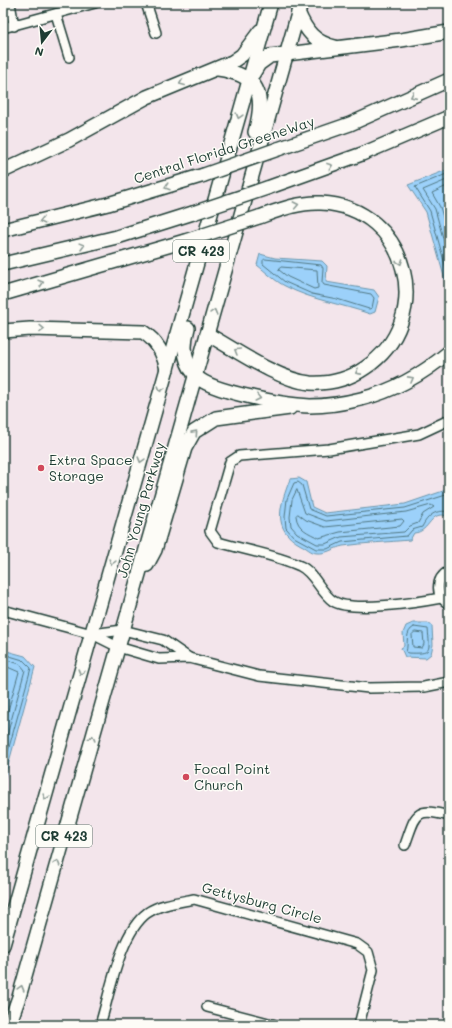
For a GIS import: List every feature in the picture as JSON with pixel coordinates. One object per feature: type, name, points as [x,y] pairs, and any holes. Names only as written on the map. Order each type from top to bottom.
[{"type":"highway","name":"John Young Parkway","points":[[3,945],[271,3]]},
{"type":"highway","name":"John Young Parkway","points":[[9,1025],[19,996],[196,376],[299,7]]},
{"type":"highway","points":[[299,7],[309,34],[325,45],[339,48]]},
{"type":"highway","points":[[3,171],[69,140],[147,97],[218,69],[242,55],[266,21]]},
{"type":"highway","points":[[250,79],[259,64],[270,56],[401,40],[449,32]]},
{"type":"highway","points":[[218,69],[232,71],[250,79],[261,100],[261,108],[222,252],[222,282]]},
{"type":"highway","name":"Central Florida GreeneWay","points":[[3,230],[108,204],[204,175],[343,126],[449,80]]},
{"type":"highway","points":[[3,264],[117,236],[193,213],[362,154],[449,117]]},
{"type":"highway","points":[[232,139],[236,160],[184,343],[184,355],[196,376],[205,383],[264,400],[310,406]]},
{"type":"highway","points":[[3,294],[185,241],[289,207],[320,203],[336,205],[353,210],[367,218],[381,229],[392,243],[401,261],[406,292],[406,307],[401,323],[392,342],[373,363],[359,372],[324,383],[310,383],[283,376],[207,334]]},
{"type":"highway","points":[[3,331],[30,329],[132,330],[143,332],[155,341],[165,359],[167,369]]},
{"type":"highway","points":[[136,586],[156,550],[185,448],[194,432],[216,418],[310,406],[338,404],[380,393],[418,375],[449,352]]},
{"type":"street","points":[[10,3],[14,26]]},
{"type":"street","points":[[3,28],[95,3]]},
{"type":"street","points":[[146,3],[156,33]]},
{"type":"street","points":[[56,14],[69,57]]},
{"type":"street","points":[[441,598],[418,602],[359,607],[333,602],[302,567],[290,561],[218,542],[210,531],[230,462],[239,456],[329,449],[419,434],[449,420]]},
{"type":"street","points":[[449,571],[440,580],[439,592],[441,598],[449,604]]},
{"type":"street","points":[[3,610],[92,634],[118,647],[159,659],[189,658],[259,676],[355,687],[424,687],[449,682]]},
{"type":"street","points":[[92,634],[123,630],[163,640],[189,658]]},
{"type":"street","points":[[405,845],[414,820],[424,811],[432,811],[449,816]]},
{"type":"street","name":"Gettysburg Circle","points":[[100,1025],[124,946],[134,928],[148,913],[169,904],[194,899],[357,944],[368,952],[373,970],[359,1025]]},
{"type":"street","points":[[207,1007],[276,1025]]},
{"type":"water","points":[[449,169],[449,286],[445,280],[426,212],[408,185]]},
{"type":"water","points":[[260,254],[275,258],[322,261],[327,266],[326,282],[374,290],[379,297],[375,312],[370,314],[305,295],[285,286],[257,265]]},
{"type":"water","points":[[299,478],[306,482],[312,507],[325,513],[405,504],[449,489],[449,517],[443,515],[434,518],[420,532],[414,533],[410,540],[343,546],[324,553],[315,553],[292,539],[285,532],[280,516],[283,498],[290,479]]},
{"type":"water","points":[[413,623],[428,623],[432,626],[433,645],[431,654],[426,658],[405,657],[401,648],[404,646],[403,633],[406,626]]},
{"type":"water","points":[[3,650],[25,656],[35,667],[3,784]]},
{"type":"place","name":"Extra Space Storage","points":[[41,468]]},
{"type":"place","name":"Focal Point Church","points":[[186,777]]}]
